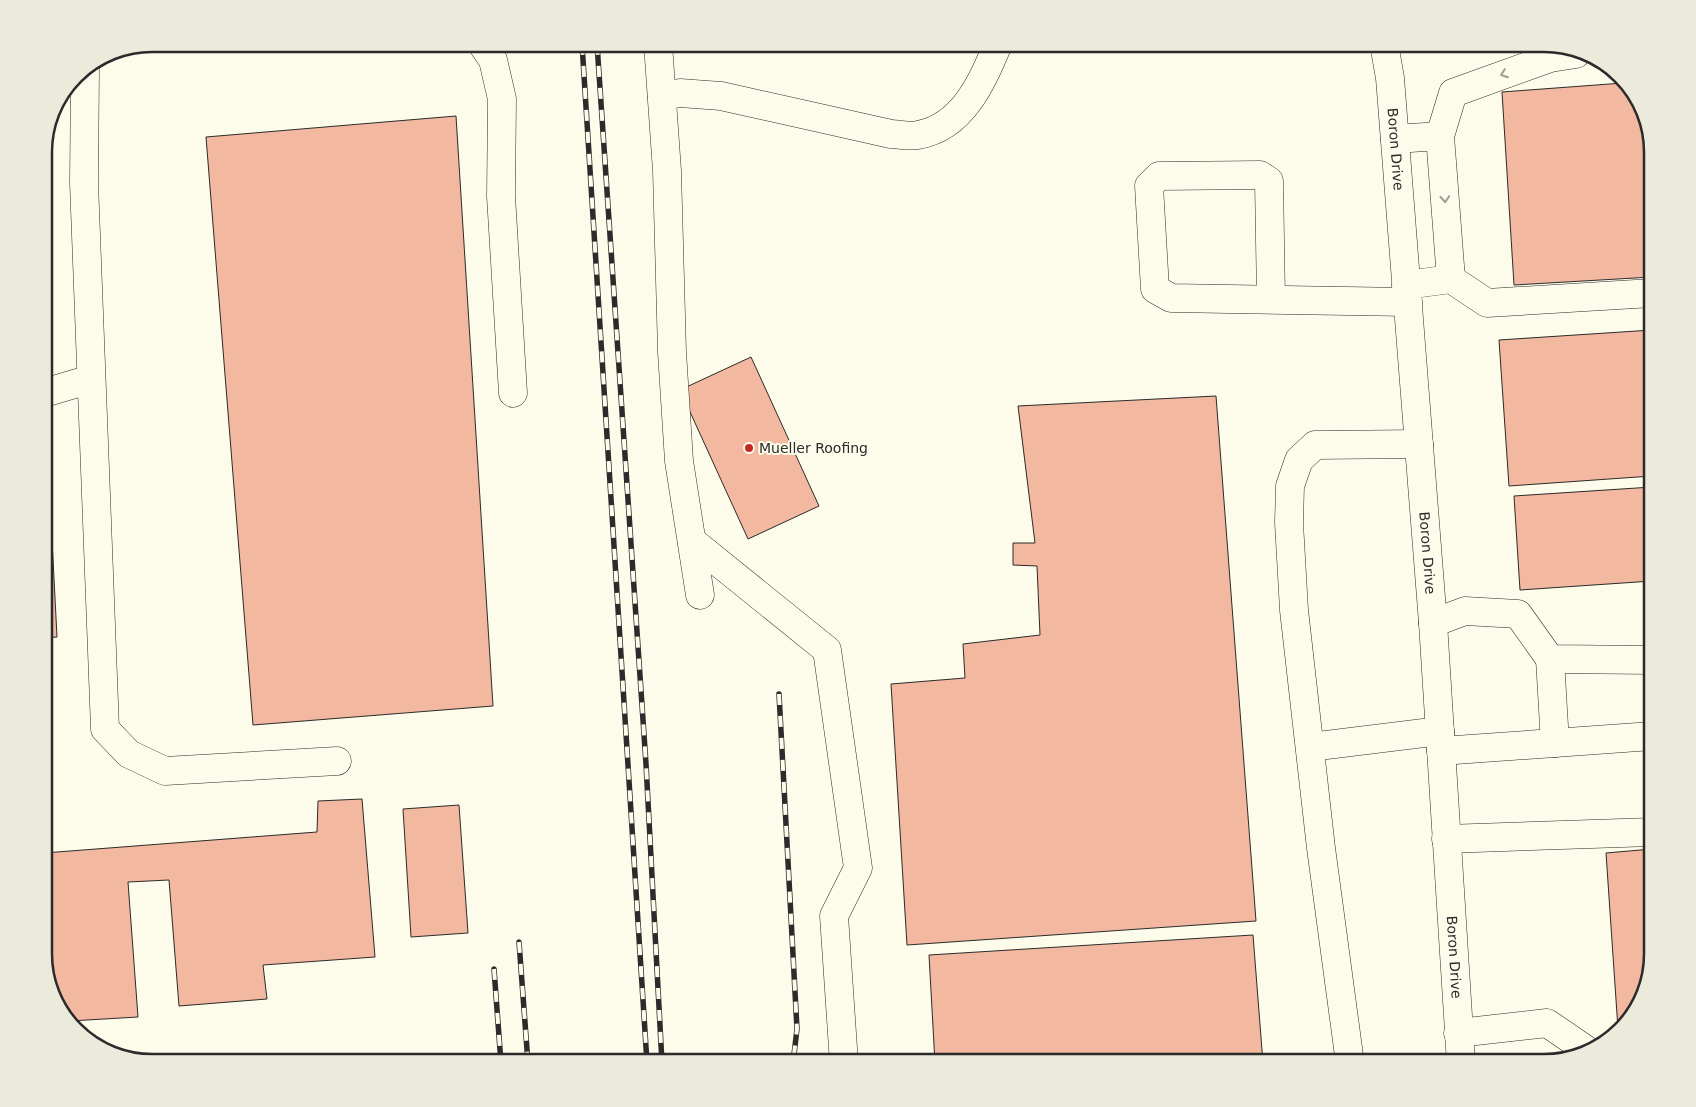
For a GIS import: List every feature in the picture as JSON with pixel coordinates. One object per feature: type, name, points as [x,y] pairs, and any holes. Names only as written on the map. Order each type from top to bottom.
[{"type":"street","points":[[662,96],[680,93],[721,96],[891,134],[917,136],[943,127],[959,114],[981,83],[994,52]]},
{"type":"street","name":"Boron Drive","points":[[1385,52],[1390,78],[1433,623],[1460,1054]]},
{"type":"street","points":[[488,53],[493,60],[502,99],[501,196],[513,393]]},
{"type":"street","points":[[659,53],[667,171],[672,352],[679,460],[700,594]]},
{"type":"street","points":[[1451,279],[1440,136],[1453,93],[1555,53]]},
{"type":"street","points":[[86,79],[84,183],[105,729],[129,754],[165,771],[337,761]]},
{"type":"street","points":[[1395,139],[1440,136]]},
{"type":"street","points":[[1271,299],[1269,181],[1260,175],[1159,176],[1149,186],[1155,289],[1170,298],[1271,299],[1407,294],[1451,279]]},
{"type":"street","points":[[1451,279],[1487,303],[1644,293]]},
{"type":"street","points":[[53,390],[91,379]]},
{"type":"street","points":[[1349,1054],[1321,848],[1294,610],[1289,523],[1290,486],[1299,460],[1315,445],[1419,444]]},
{"type":"street","points":[[692,541],[826,650],[858,868],[834,916],[843,1054]]},
{"type":"street","points":[[1433,623],[1465,611],[1518,614],[1550,660],[1555,743]]},
{"type":"street","points":[[1550,660],[1644,660]]},
{"type":"street","points":[[1310,747],[1440,741],[1555,743],[1644,737]]},
{"type":"street","points":[[1446,839],[1644,832]]},
{"type":"street","points":[[1458,1033],[1547,1023],[1582,1047]]},
{"type":"building","points":[[1616,84],[1627,97],[1642,133],[1644,153],[1644,277],[1514,285],[1502,92]]},
{"type":"building","points":[[456,116],[493,706],[253,725],[206,137]]},
{"type":"building","points":[[1644,331],[1644,477],[1509,486],[1499,340]]},
{"type":"building","name":"Mueller Roofing","points":[[751,357],[819,506],[748,539],[680,390]]},
{"type":"building","points":[[1216,396],[1256,921],[907,945],[891,684],[965,678],[963,644],[1040,635],[1037,566],[1013,565],[1013,543],[1035,543],[1018,406]]},
{"type":"building","points":[[1644,488],[1644,582],[1520,590],[1514,496]]},
{"type":"building","points":[[53,559],[57,637],[53,637]]},
{"type":"building","points":[[362,799],[375,957],[263,965],[267,999],[179,1006],[169,880],[128,882],[138,1017],[77,1020],[60,993],[54,974],[53,852],[317,832],[318,801]]},
{"type":"building","points":[[459,805],[468,933],[411,937],[403,809]]},
{"type":"building","points":[[1644,850],[1643,967],[1633,999],[1617,1022],[1606,853]]},
{"type":"building","points":[[1253,935],[1262,1054],[934,1054],[929,955]]},
{"type":"railway","points":[[583,53],[646,1054]]},
{"type":"railway","points":[[598,53],[646,764],[662,1054]]},
{"type":"railway","points":[[779,694],[797,1029],[794,1054]]},
{"type":"railway","points":[[519,942],[527,1054]]},
{"type":"railway","points":[[494,969],[500,1054]]},
{"type":"place","name":"Mueller Roofing","points":[[749,448]]}]
